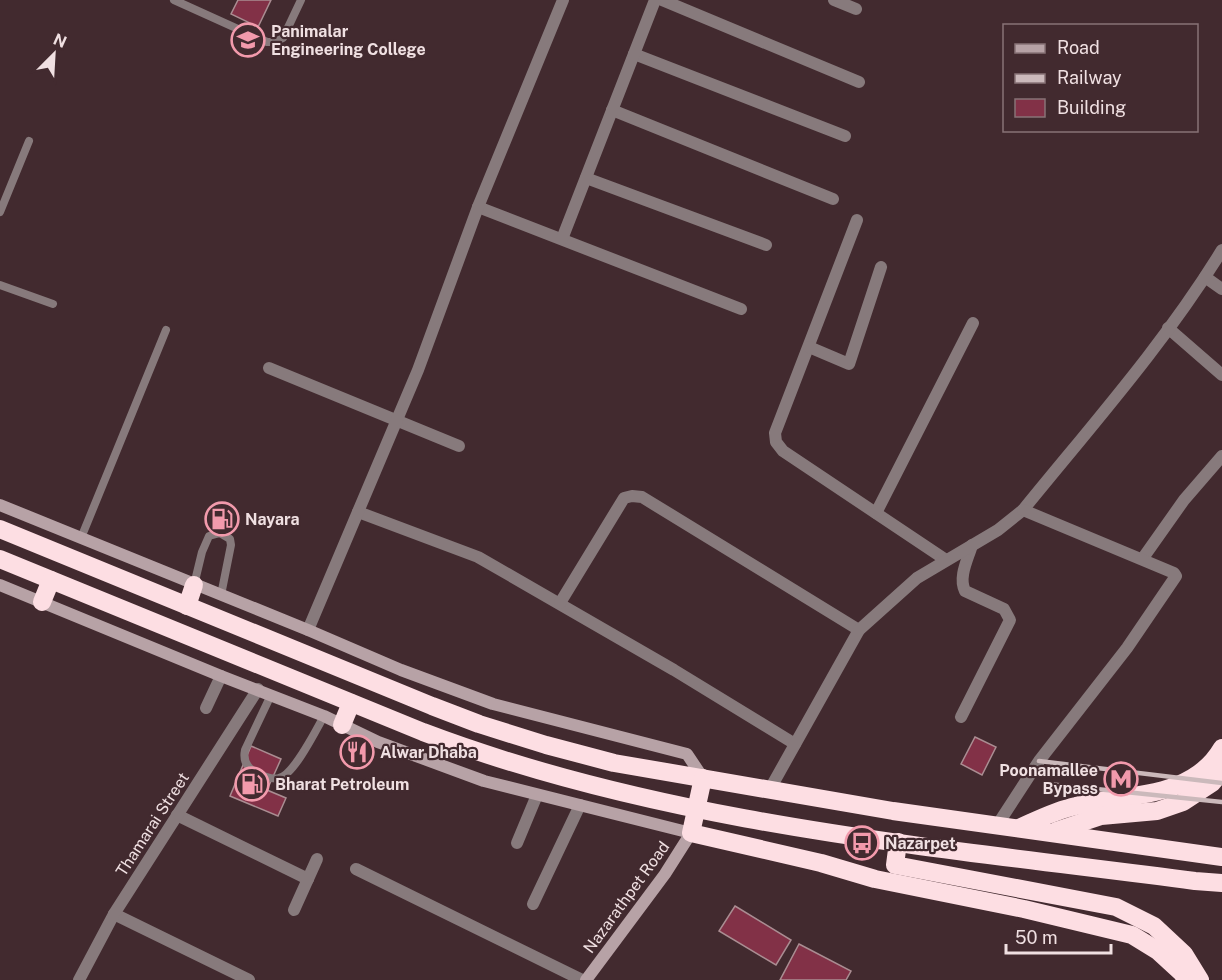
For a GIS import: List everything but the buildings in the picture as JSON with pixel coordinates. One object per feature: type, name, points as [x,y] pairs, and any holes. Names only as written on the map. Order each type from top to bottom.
[{"type":"highway","points":[[0,530],[253,635],[479,724],[546,745],[614,763],[893,811],[1222,857]]},
{"type":"highway","points":[[0,559],[473,752],[537,772],[697,809],[822,832],[1195,882],[1222,883]]},
{"type":"highway","points":[[42,602],[51,580]]},
{"type":"highway","points":[[187,606],[194,585]]},
{"type":"highway","points":[[342,725],[351,703]]},
{"type":"highway","points":[[1018,829],[1073,806],[1138,796],[1179,785],[1199,774],[1222,748]]},
{"type":"highway","points":[[1051,832],[1101,816],[1157,811],[1183,802],[1212,783],[1222,771]]},
{"type":"highway","points":[[703,778],[691,833],[821,863],[874,879],[1024,909],[1132,935],[1158,951],[1182,973],[1186,980]]},
{"type":"highway","points":[[898,842],[895,865],[1116,907],[1154,926],[1184,954],[1200,980]]},
{"type":"street","points":[[308,630],[418,370],[478,207],[563,0]]},
{"type":"street","points":[[562,239],[655,0]]},
{"type":"street","points":[[662,0],[859,82]]},
{"type":"street","points":[[834,0],[856,9]]},
{"type":"street","points":[[634,54],[845,136]]},
{"type":"street","points":[[612,110],[833,199]]},
{"type":"street","points":[[586,178],[766,245]]},
{"type":"street","points":[[478,207],[741,309]]},
{"type":"street","points":[[857,220],[775,433],[776,442],[783,451],[946,560]]},
{"type":"street","points":[[770,789],[859,630],[917,578],[998,530],[1023,510],[1168,328],[1206,277],[1222,250]]},
{"type":"street","points":[[809,347],[849,364],[881,267]]},
{"type":"street","points":[[1206,277],[1222,290]]},
{"type":"street","points":[[876,513],[973,323]]},
{"type":"street","points":[[1168,328],[1222,375]]},
{"type":"street","points":[[269,368],[459,446]]},
{"type":"street","points":[[1143,558],[1184,501],[1222,456]]},
{"type":"street","points":[[560,603],[624,498],[632,496],[642,497],[859,630]]},
{"type":"street","points":[[0,505],[401,670],[493,704],[687,754],[703,778]]},
{"type":"street","points":[[996,827],[1039,761],[1127,648],[1176,576],[1143,558],[1023,510]]},
{"type":"street","points":[[358,512],[478,556],[674,670],[795,744]]},
{"type":"street","points":[[961,717],[1010,620],[1004,609],[965,591],[961,584],[972,545]]},
{"type":"street","points":[[0,585],[324,716],[378,742],[484,781],[691,833]]},
{"type":"street","points":[[206,708],[222,676]]},
{"type":"street","name":"Thamarai Street","points":[[79,980],[114,914],[258,689]]},
{"type":"street","points":[[517,843],[537,795]]},
{"type":"street","points":[[533,904],[580,805]]},
{"type":"street","points":[[177,815],[308,879]]},
{"type":"street","name":"Nazarathpet Road","points":[[584,980],[665,874],[691,833]]},
{"type":"street","points":[[294,910],[317,858]]},
{"type":"street","points":[[356,869],[584,980]]},
{"type":"street","points":[[114,914],[249,980]]},
{"type":"lane","points":[[174,0],[267,42],[275,42],[283,38],[301,0]]},
{"type":"lane","points":[[0,212],[29,141]]},
{"type":"lane","points":[[0,285],[53,304]]},
{"type":"lane","points":[[81,538],[166,330]]},
{"type":"lane","points":[[194,585],[205,542],[208,536],[220,533],[230,539],[231,545],[221,595]]},
{"type":"lane","points":[[271,695],[245,750],[244,757],[246,765],[253,771],[269,778],[279,779],[291,770],[324,716]]},
{"type":"railway","points":[[1039,761],[1222,783]]},
{"type":"railway","points":[[1048,784],[1222,802]]},
{"type":"place","name":"Panimalar Engineering College","points":[[248,40]]},
{"type":"place","name":"Nayara","points":[[222,519]]},
{"type":"place","name":"Alwar Dhaba","points":[[357,752]]},
{"type":"place","name":"Poonamallee Bypass","points":[[1121,779]]},
{"type":"place","name":"Bharat Petroleum","points":[[252,784]]},
{"type":"place","name":"Nazarpet","points":[[862,843]]}]
